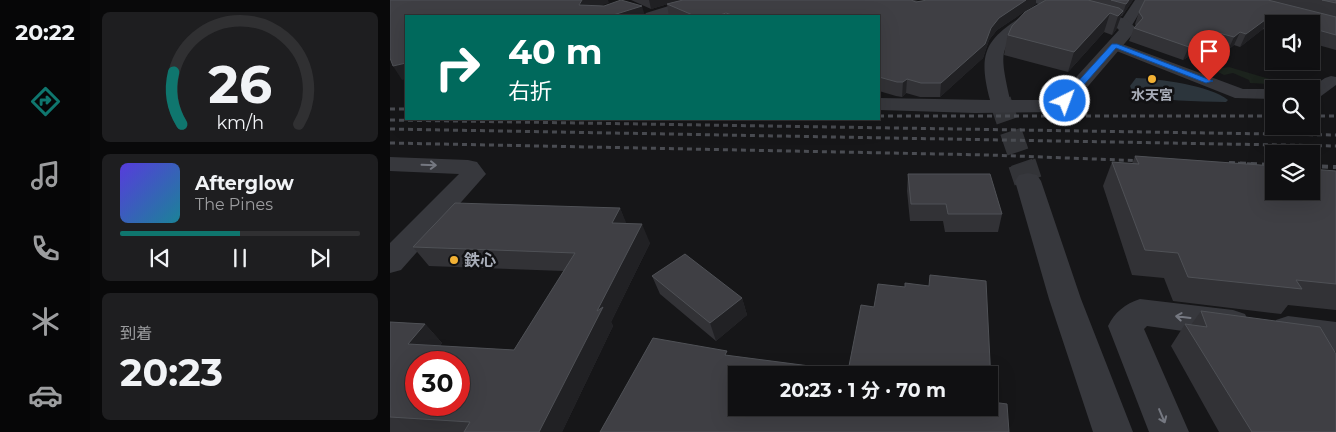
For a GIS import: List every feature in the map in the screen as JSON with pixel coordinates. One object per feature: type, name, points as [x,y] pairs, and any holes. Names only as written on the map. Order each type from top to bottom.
[{"type":"street","points":[[647,15],[704,0]]},
{"type":"street","points":[[880,104],[975,107],[1054,106],[1065,101],[1129,28],[1126,24],[1046,2],[1006,34],[994,51],[993,72],[1000,100]]},
{"type":"street","points":[[390,164],[468,167],[473,174],[390,262]]},
{"type":"street","points":[[1028,181],[1065,299],[1113,432]]},
{"type":"street","points":[[1169,432],[1125,326],[1140,312],[1336,336]]},
{"type":"lane","points":[[1126,24],[1141,0]]},
{"type":"lane","points":[[1114,45],[1241,94],[1265,94]]},
{"type":"lane","points":[[1320,89],[1331,81]]},
{"type":"shaded area","points":[[1229,67],[1273,80],[1265,80],[1265,84],[1250,83],[1249,80],[1233,73],[1224,75],[1216,71],[1216,69]]},
{"type":"shaded area","points":[[1136,78],[1170,81],[1197,87],[1209,90],[1228,100],[1226,102],[1167,100],[1144,96],[1133,93],[1130,86]]},
{"type":"building","points":[[390,0],[582,0],[579,5],[604,6],[621,0],[642,6],[613,15],[405,15],[405,63],[393,66],[390,58]]},
{"type":"building","points":[[683,0],[911,0],[916,2],[927,0],[1026,0],[999,18],[991,28],[985,44],[941,83],[921,83],[907,79],[903,82],[897,82],[880,77],[880,15],[732,15],[726,13],[720,15],[693,15],[667,4]]},
{"type":"building","points":[[1046,0],[1088,0],[1119,8],[1123,11],[1118,16],[1110,13],[1074,52],[1008,35],[1012,26],[1025,12]]},
{"type":"building","points":[[1111,0],[1129,0],[1126,4]]},
{"type":"building","points":[[1145,0],[1268,0],[1336,17],[1336,35],[1320,31],[1320,15],[1265,15],[1265,20],[1246,34],[1240,32],[1234,37],[1215,32],[1189,47],[1134,28],[1143,18],[1139,12]]},
{"type":"building","points":[[1322,0],[1336,0],[1336,3]]},
{"type":"building","points":[[1135,156],[1265,165],[1265,200],[1320,200],[1320,170],[1336,171],[1336,284],[1296,280],[1302,289],[1188,277],[1178,253],[1145,250],[1112,162],[1139,164]]},
{"type":"building","points":[[908,174],[990,174],[1002,214],[948,214],[946,204],[911,204]]},
{"type":"building","points":[[455,203],[620,208],[612,223],[642,224],[597,311],[603,307],[539,432],[464,432],[470,422],[390,417],[390,322],[425,324],[408,344],[514,350],[575,253],[413,247]]},
{"type":"building","points":[[685,254],[742,298],[710,323],[652,276]]},
{"type":"building","points":[[930,275],[986,281],[990,366],[849,366],[861,305],[874,307],[878,284],[905,287],[905,283],[929,286]]},
{"type":"building","points":[[1201,311],[1320,327],[1336,354],[1336,432],[1252,432],[1185,324],[1207,327]]},
{"type":"building","points":[[653,338],[727,351],[725,355],[810,366],[728,366],[728,416],[998,416],[998,403],[1007,404],[1009,432],[600,432]]},
{"type":"tunnel","points":[[1000,100],[1022,164]]},
{"type":"tunnel","points":[[1022,163],[1028,181]]},
{"type":"railway","points":[[390,109],[405,109]]},
{"type":"railway","points":[[880,116],[1265,116]]},
{"type":"railway","points":[[1320,116],[1336,116]]},
{"type":"railway","points":[[390,120],[1336,135]]},
{"type":"railway","points":[[390,129],[1336,146]]},
{"type":"railway","points":[[390,143],[989,155],[1146,161]]},
{"type":"railway","points":[[1255,164],[1229,163],[1265,165]]},
{"type":"railway","points":[[1320,166],[1336,167]]},
{"type":"place","name":"水天宮","points":[[1152,79]]},
{"type":"place","name":"鉄心","points":[[454,260]]},
{"type":"route","points":[[1065,101],[1114,45],[1209,81]]}]
